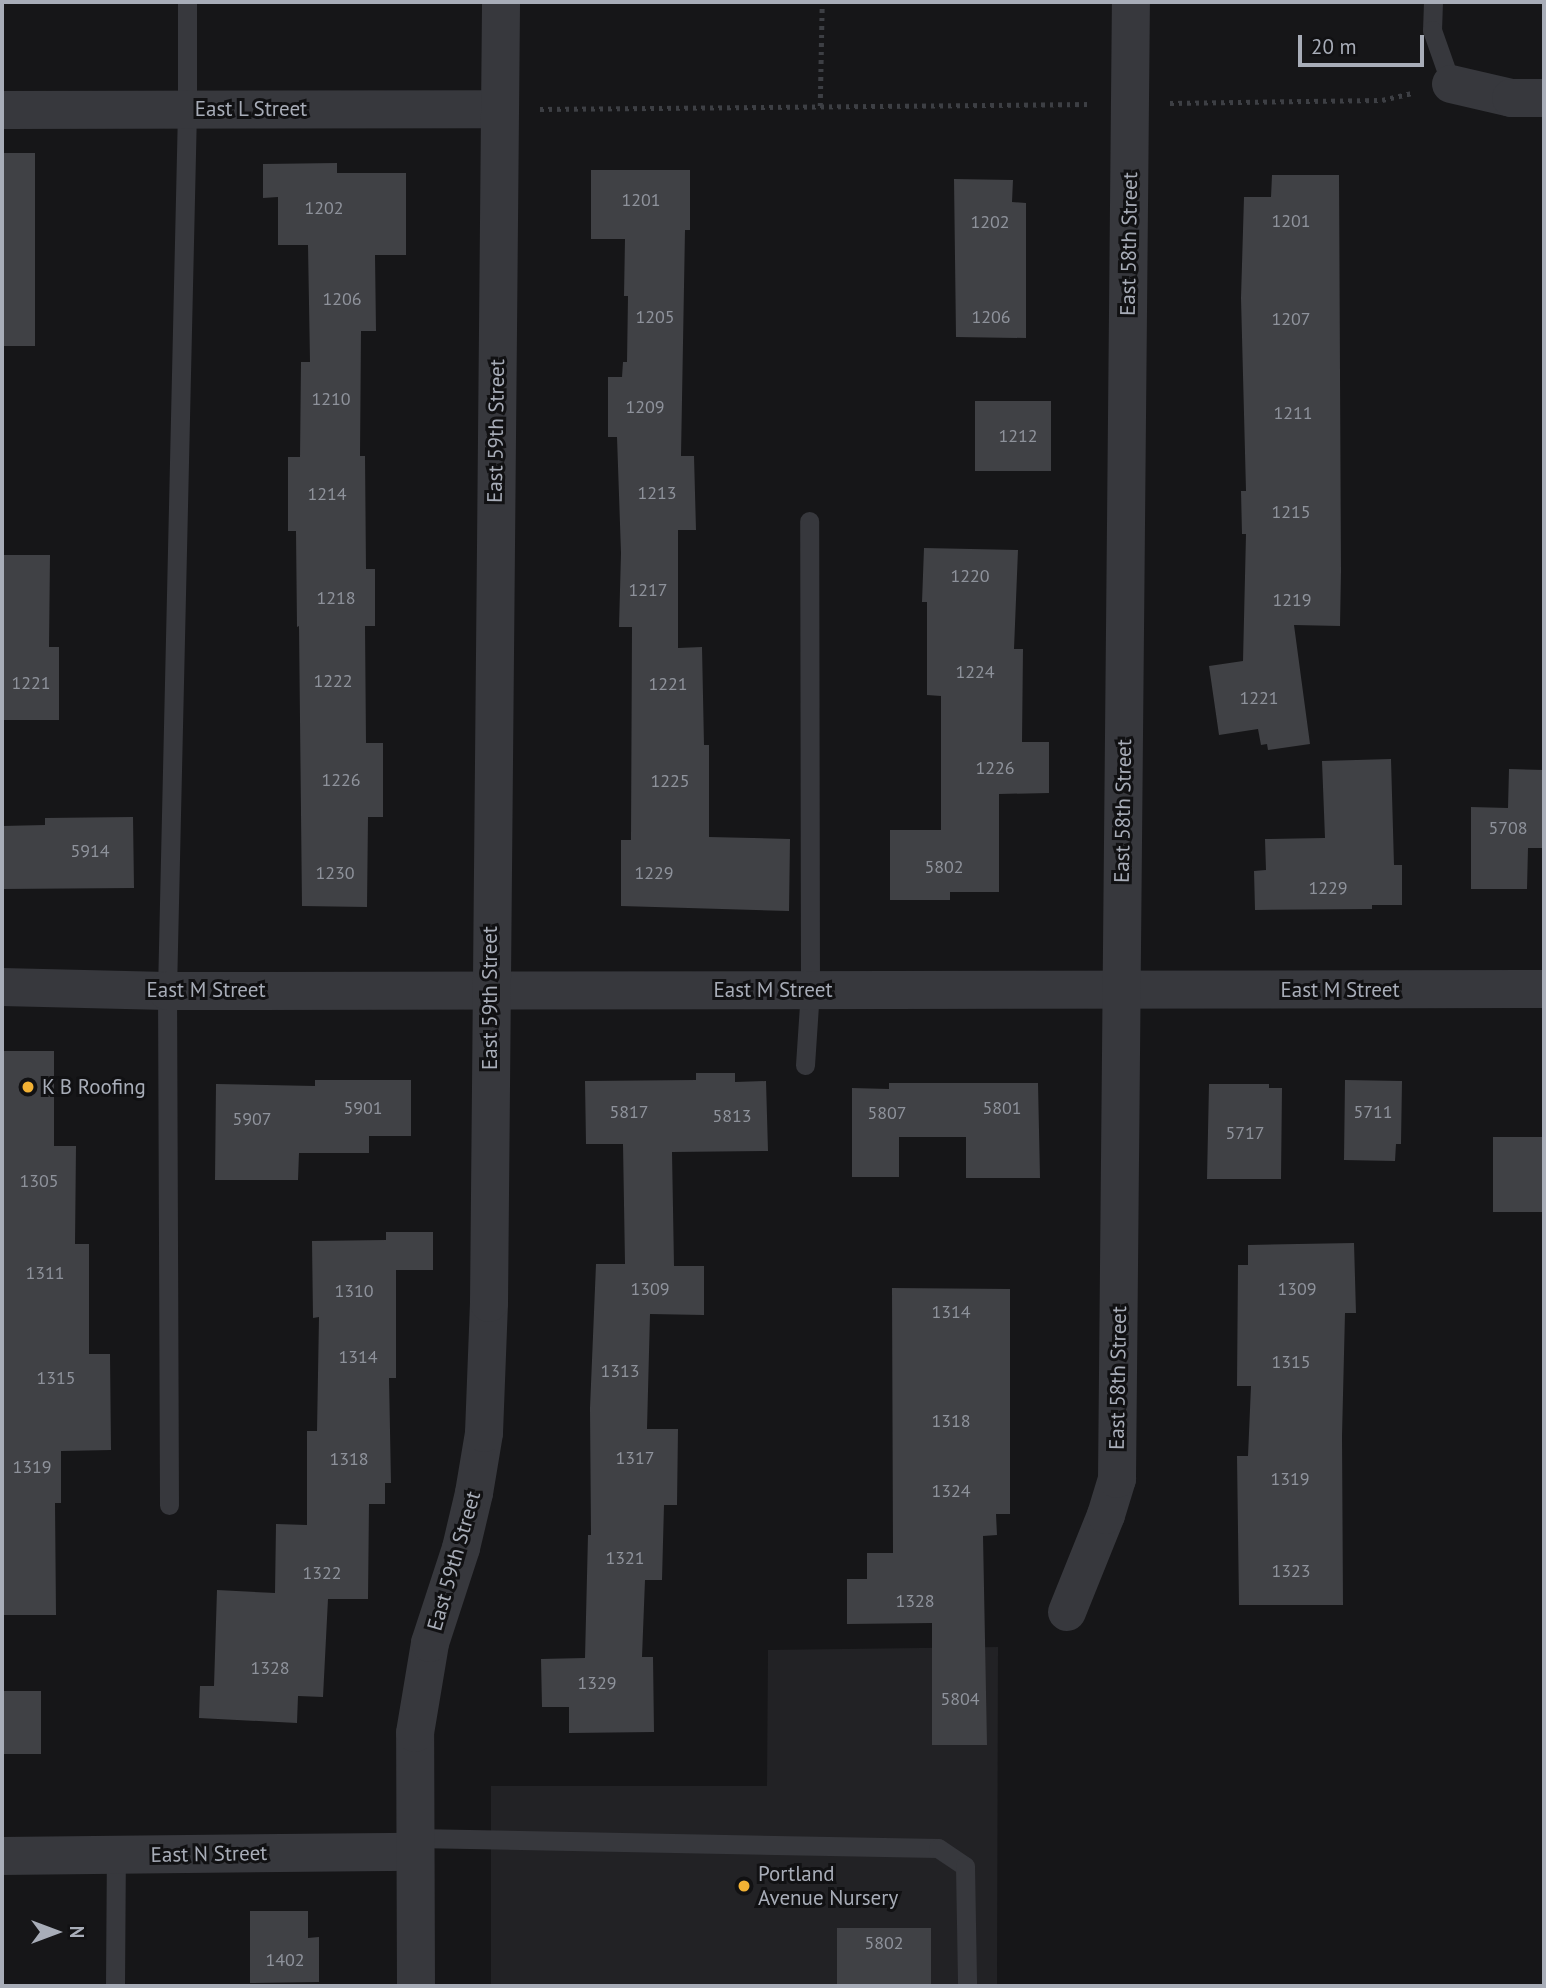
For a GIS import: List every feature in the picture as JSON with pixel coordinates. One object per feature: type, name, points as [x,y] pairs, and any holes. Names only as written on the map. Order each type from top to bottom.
[{"type":"street","name":"East 59th Street","points":[[416,1986],[415,1733],[420,1689],[430,1643],[461,1548],[484,1433],[489,1303],[501,2]]},
{"type":"street","name":"East 58th Street","points":[[1067,1612],[1106,1515],[1117,1479],[1131,2]]},
{"type":"street","points":[[1451,84],[1511,98],[1544,98]]},
{"type":"street","name":"East L Street","points":[[2,110],[500,109]]},
{"type":"street","name":"East M Street","points":[[2,987],[167,991],[1544,989]]},
{"type":"street","name":"East N Street","points":[[2,1856],[415,1845]]},
{"type":"lane","points":[[169,1505],[167,991],[187,110],[187,2]]},
{"type":"lane","points":[[1433,2],[1432,30],[1451,84]]},
{"type":"lane","points":[[805,1065],[810,990],[809,521]]},
{"type":"lane","points":[[415,1845],[939,1848],[965,1866],[967,1986]]},
{"type":"lane","points":[[115,1986],[116,1855]]},
{"type":"path","points":[[820,106],[822,2]]},
{"type":"path","points":[[500,109],[1382,100],[1451,84]]},
{"type":"shaded area","name":"Portland Avenue Nursery","points":[[998,1647],[997,1986],[491,1986],[491,1786],[767,1786],[768,1650]]},
{"type":"building","points":[[2,153],[35,153],[35,346],[2,346]]},
{"type":"building","points":[[337,163],[337,173],[406,173],[406,255],[375,255],[376,331],[361,331],[360,456],[365,456],[366,569],[375,569],[375,626],[365,626],[366,743],[383,743],[383,817],[368,817],[367,907],[302,906],[299,626],[297,627],[296,531],[288,531],[288,457],[300,457],[301,362],[310,362],[308,245],[278,245],[278,197],[263,198],[263,164]]},
{"type":"building","points":[[591,170],[690,170],[690,230],[685,230],[681,456],[694,456],[696,530],[678,530],[678,648],[702,647],[704,745],[709,745],[709,837],[790,839],[789,911],[621,906],[621,840],[631,840],[632,627],[619,627],[621,553],[617,437],[608,437],[608,377],[622,377],[623,362],[627,362],[628,296],[624,296],[625,239],[591,239]]},
{"type":"building","points":[[1272,175],[1339,175],[1341,571],[1340,626],[1294,625],[1310,744],[1268,750],[1267,744],[1261,745],[1258,729],[1219,735],[1209,666],[1243,661],[1246,534],[1242,534],[1241,491],[1246,491],[1241,298],[1244,197],[1271,197]]},
{"type":"building","points":[[954,179],[1013,180],[1012,202],[1026,203],[1026,338],[956,337]]},
{"type":"building","points":[[975,401],[1051,401],[1051,471],[975,471]]},
{"type":"building","points":[[924,548],[1018,550],[1014,649],[1023,649],[1022,742],[1049,742],[1049,793],[999,794],[999,892],[950,892],[950,900],[890,900],[890,830],[941,830],[941,696],[927,695],[927,602],[922,602]]},
{"type":"building","points":[[2,555],[50,555],[49,647],[59,647],[59,720],[2,720]]},
{"type":"building","points":[[1391,759],[1394,865],[1402,865],[1402,905],[1372,905],[1372,909],[1255,910],[1254,871],[1266,870],[1265,839],[1325,838],[1322,761]]},
{"type":"building","points":[[1509,769],[1544,770],[1544,848],[1528,848],[1527,889],[1471,889],[1471,807],[1508,808]]},
{"type":"building","points":[[133,817],[134,888],[2,889],[2,826],[45,825],[45,818]]},
{"type":"building","points":[[2,1051],[54,1051],[54,1146],[76,1146],[75,1244],[89,1244],[89,1354],[110,1354],[111,1450],[61,1451],[61,1503],[55,1503],[56,1615],[2,1615]]},
{"type":"building","points":[[696,1073],[735,1073],[735,1082],[766,1081],[768,1151],[672,1152],[674,1266],[704,1266],[704,1315],[650,1314],[647,1429],[678,1429],[677,1505],[664,1505],[662,1580],[645,1580],[642,1657],[653,1657],[654,1732],[569,1733],[569,1707],[542,1707],[541,1659],[585,1658],[588,1535],[591,1535],[590,1408],[596,1264],[625,1264],[623,1144],[586,1144],[585,1081],[696,1080]]},
{"type":"building","points":[[315,1080],[411,1080],[411,1136],[369,1136],[369,1153],[299,1153],[298,1180],[215,1180],[216,1084],[315,1086]]},
{"type":"building","points":[[1345,1080],[1402,1081],[1401,1144],[1396,1144],[1395,1161],[1344,1160]]},
{"type":"building","points":[[889,1083],[1038,1083],[1040,1178],[966,1178],[966,1137],[899,1137],[899,1177],[852,1177],[852,1088],[889,1089]]},
{"type":"building","points":[[1209,1084],[1269,1084],[1269,1088],[1282,1088],[1281,1179],[1207,1179]]},
{"type":"building","points":[[1493,1137],[1544,1137],[1544,1212],[1493,1212]]},
{"type":"building","points":[[386,1232],[433,1232],[433,1270],[396,1270],[396,1378],[389,1378],[391,1483],[385,1483],[385,1504],[369,1504],[368,1599],[328,1599],[323,1697],[298,1696],[297,1723],[199,1718],[200,1686],[214,1686],[217,1590],[275,1593],[276,1524],[307,1525],[307,1431],[317,1431],[319,1317],[313,1318],[312,1241],[386,1240]]},
{"type":"building","points":[[1354,1243],[1356,1313],[1345,1313],[1342,1436],[1343,1605],[1239,1605],[1237,1456],[1248,1456],[1251,1386],[1237,1386],[1238,1265],[1248,1265],[1248,1245]]},
{"type":"building","points":[[892,1288],[1010,1289],[1010,1514],[996,1514],[997,1535],[983,1536],[987,1745],[932,1745],[932,1623],[847,1624],[847,1579],[867,1579],[867,1553],[893,1553]]},
{"type":"building","points":[[2,1691],[41,1691],[41,1754],[2,1754]]},
{"type":"building","points":[[250,1911],[308,1911],[308,1938],[319,1937],[319,1982],[250,1983]]},
{"type":"building","points":[[837,1928],[931,1928],[931,1986],[837,1986]]},
{"type":"place","name":"K B Roofing","points":[[28,1087]]},
{"type":"place","name":"Portland Avenue Nursery","points":[[744,1886]]}]
